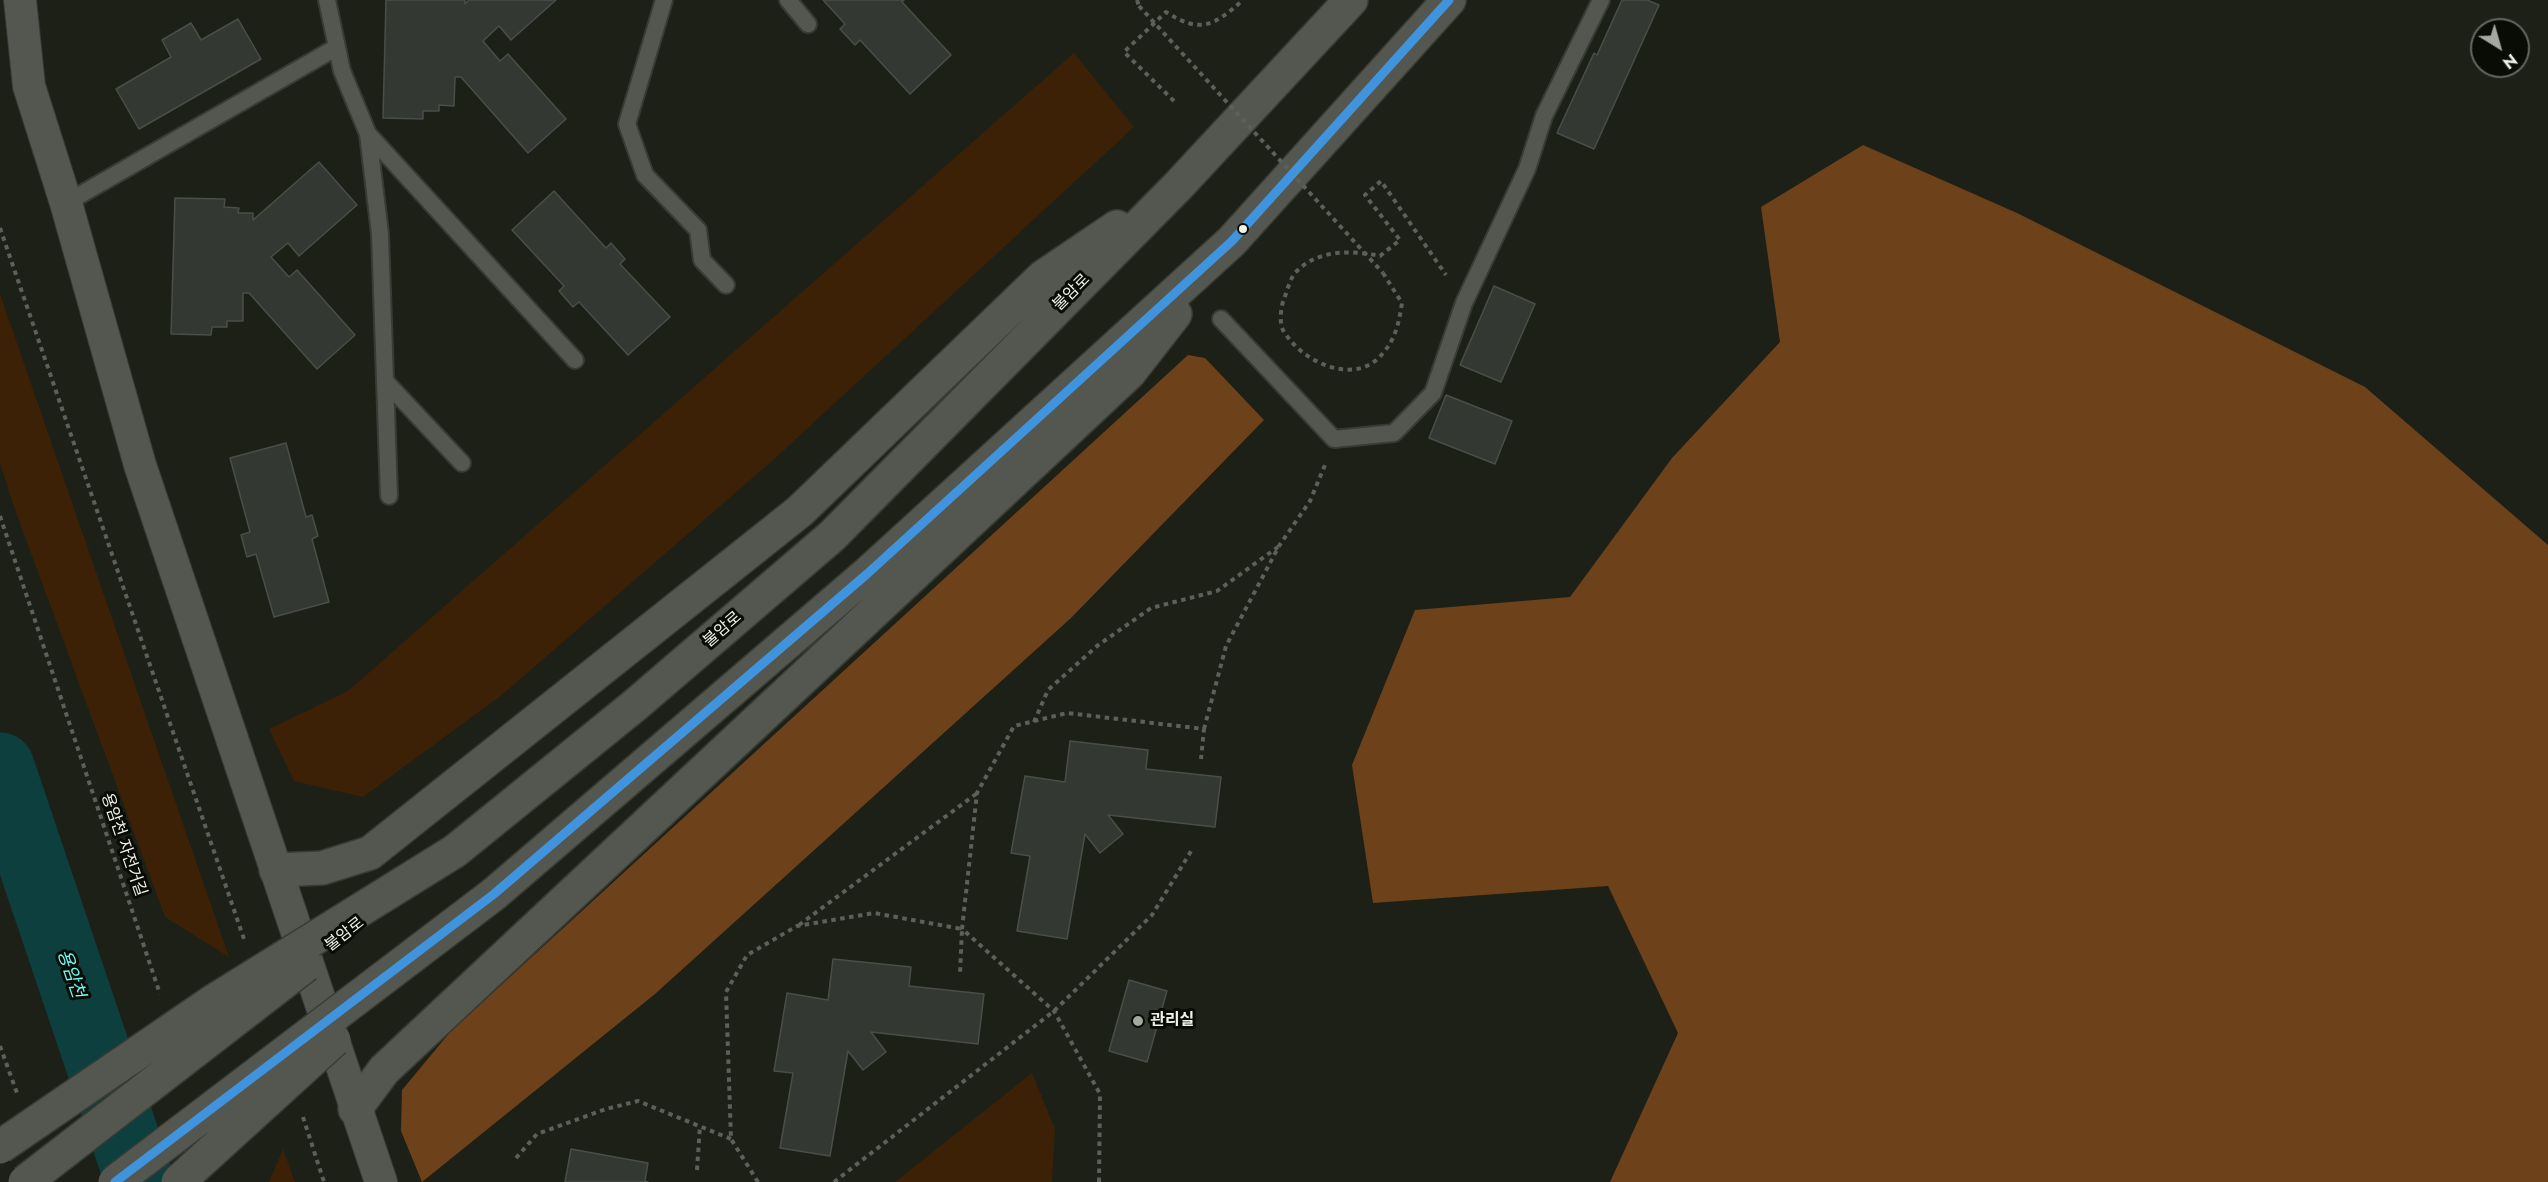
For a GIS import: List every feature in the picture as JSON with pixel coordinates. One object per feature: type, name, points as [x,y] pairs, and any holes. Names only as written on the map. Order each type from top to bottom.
[{"type":"street","points":[[20,0],[29,86],[66,203],[140,465],[381,1182]]},
{"type":"street","name":"불암로","points":[[25,1182],[455,851],[634,706],[832,536],[1178,186],[1351,0]]},
{"type":"street","points":[[355,1109],[384,1070],[1129,373],[1232,241],[1449,0]]},
{"type":"street","points":[[276,870],[322,868],[370,853],[800,511],[1043,277],[1178,186]]},
{"type":"street","points":[[178,1182],[494,894],[867,574],[1232,241]]},
{"type":"street","points":[[0,1147],[212,1002],[455,851]]},
{"type":"street","points":[[115,1182],[494,894]]},
{"type":"lane","points":[[327,0],[342,71],[368,134],[380,234],[389,496]]},
{"type":"lane","points":[[664,0],[627,124],[645,175],[698,230],[702,260],[726,285]]},
{"type":"lane","points":[[788,0],[808,24]]},
{"type":"lane","points":[[1221,319],[1334,439],[1394,433],[1433,393],[1464,303],[1527,169],[1544,116],[1601,0]]},
{"type":"lane","points":[[66,203],[337,47]]},
{"type":"lane","points":[[368,134],[575,360]]},
{"type":"lane","points":[[385,381],[462,463]]},
{"type":"path","points":[[1137,0],[1139,6],[1288,170],[1336,221],[1359,247],[1367,256],[1375,265],[1383,273],[1402,303],[1397,332],[1382,355],[1362,369],[1333,369],[1305,355],[1282,328],[1282,305],[1294,274],[1318,256],[1358,251],[1369,254],[1380,256],[1400,240],[1365,195],[1382,181],[1464,303]]},
{"type":"path","points":[[1174,101],[1124,52],[1166,12],[1185,24],[1203,26],[1225,16],[1244,0]]},
{"type":"path","points":[[0,228],[247,947]]},
{"type":"path","points":[[1201,759],[1204,729],[1226,646],[1278,546],[1310,501],[1334,439]]},
{"type":"path","name":"용암천 자전거길","points":[[0,516],[163,1001]]},
{"type":"path","points":[[1034,722],[1048,690],[1096,646],[1151,608],[1217,591],[1278,546]]},
{"type":"path","points":[[960,974],[962,930],[977,793],[1014,726],[1067,713],[1204,729]]},
{"type":"path","points":[[758,1182],[730,1138],[726,992],[747,955],[797,926],[977,793]]},
{"type":"path","points":[[834,1182],[1054,1011],[1152,915],[1193,848]]},
{"type":"path","points":[[797,926],[874,914],[962,930],[1054,1011],[1100,1094],[1099,1182]]},
{"type":"path","points":[[516,1158],[537,1134],[606,1109],[638,1101],[730,1138]]},
{"type":"path","points":[[302,1115],[324,1182]]},
{"type":"path","points":[[697,1170],[700,1126]]},
{"type":"shaded area","points":[[1074,53],[1134,127],[771,462],[503,694],[363,797],[294,781],[269,729],[348,691]]},
{"type":"shaded area","points":[[1863,145],[2017,213],[2365,387],[2548,545],[2548,1182],[1610,1182],[1678,1033],[1608,886],[1373,903],[1352,765],[1415,610],[1570,597],[1672,458],[1780,342],[1761,207]]},
{"type":"shaded area","points":[[0,294],[229,957],[165,917],[13,504],[0,463]]},
{"type":"shaded area","points":[[1188,355],[1205,358],[1264,420],[1071,618],[655,994],[422,1182],[401,1131],[402,1090],[451,1031]]},
{"type":"shaded area","points":[[1032,1073],[1055,1129],[1052,1182],[895,1182]]},
{"type":"shaded area","points":[[283,1149],[295,1182],[269,1182]]},
{"type":"building","points":[[386,0],[465,0],[465,4],[469,0],[556,0],[511,40],[499,26],[483,41],[500,61],[508,54],[566,119],[528,153],[461,77],[455,77],[454,106],[439,105],[439,111],[423,111],[423,119],[383,118]]},
{"type":"building","points":[[823,0],[904,0],[902,2],[951,55],[910,94],[860,40],[855,45],[840,29],[845,24]]},
{"type":"building","points":[[1622,0],[1647,0],[1659,5],[1594,149],[1557,133],[1594,53],[1597,55]]},
{"type":"building","points":[[238,19],[261,59],[139,129],[116,89],[171,57],[162,40],[191,23],[201,40]]},
{"type":"building","points":[[319,162],[357,205],[299,256],[288,243],[271,257],[289,277],[297,270],[355,335],[317,369],[249,293],[243,293],[243,321],[227,321],[227,327],[212,327],[211,335],[171,334],[175,198],[225,199],[224,207],[239,208],[238,213],[253,213],[253,220]]},
{"type":"building","points":[[554,191],[606,248],[611,243],[625,259],[620,264],[670,317],[628,355],[579,302],[573,307],[559,291],[564,286],[512,230]]},
{"type":"building","points":[[1494,286],[1535,304],[1501,382],[1460,365]]},
{"type":"building","points":[[1446,395],[1512,421],[1495,464],[1429,438]]},
{"type":"building","points":[[286,443],[306,517],[312,515],[318,536],[312,539],[329,602],[274,617],[256,554],[247,557],[241,535],[250,532],[230,458]]},
{"type":"building","points":[[1070,741],[1148,750],[1146,769],[1221,777],[1215,827],[1108,815],[1123,834],[1100,853],[1085,834],[1067,939],[1017,931],[1030,856],[1011,853],[1025,776],[1065,782]]},
{"type":"building","points":[[833,959],[911,967],[909,986],[984,994],[978,1044],[871,1032],[886,1052],[863,1070],[848,1051],[830,1156],[780,1148],[793,1073],[774,1071],[787,993],[828,1000]]},
{"type":"building","name":"관리실","points":[[1129,980],[1167,991],[1147,1062],[1109,1051]]},
{"type":"building","points":[[571,1149],[648,1163],[645,1181],[648,1182],[565,1182]]},
{"type":"waterway","name":"용암천","points":[[0,767],[140,1182]]},
{"type":"transit line","points":[[115,1182],[494,894],[867,574],[1232,241],[1449,0]]},
{"type":"place","name":"관리실","points":[[1138,1021]]}]
